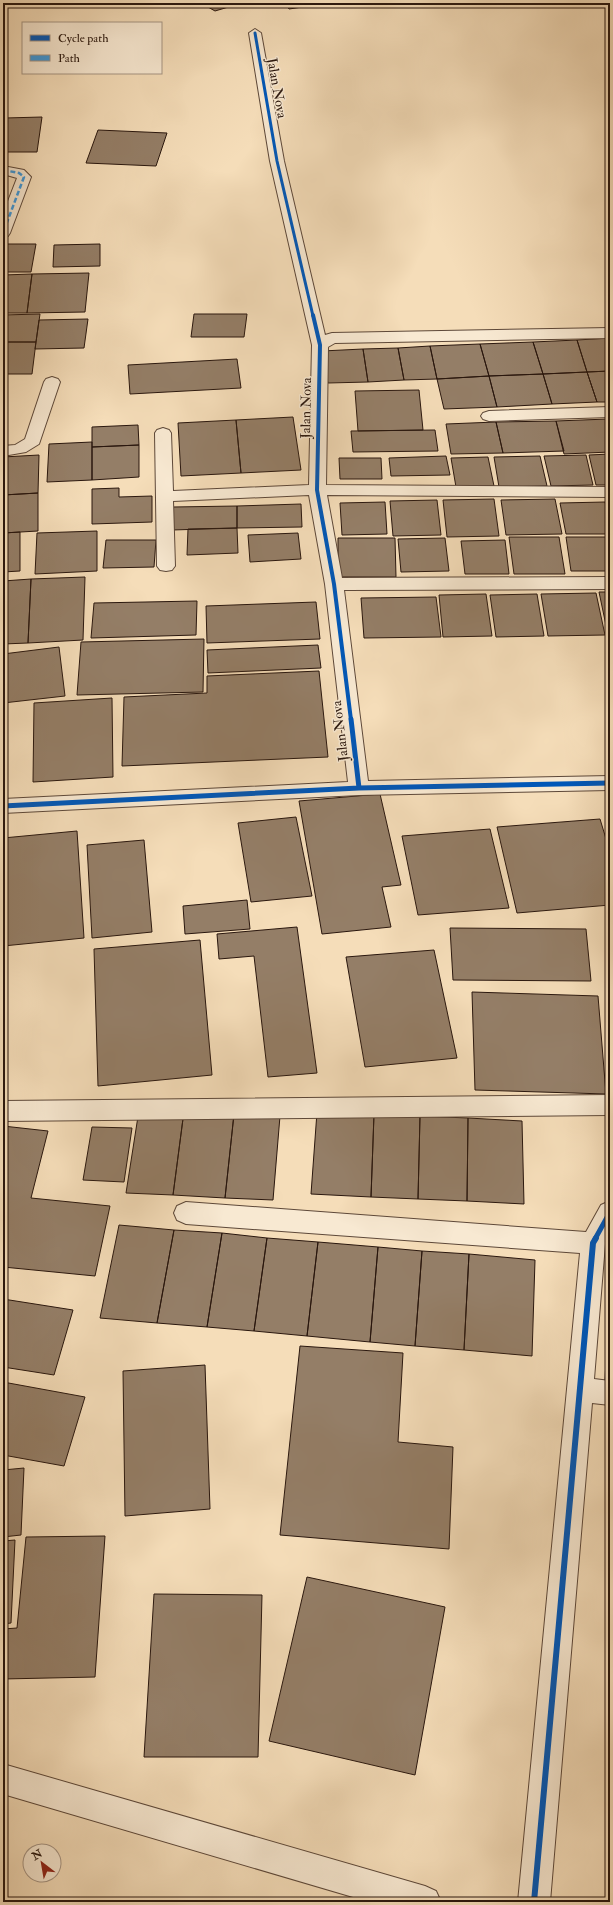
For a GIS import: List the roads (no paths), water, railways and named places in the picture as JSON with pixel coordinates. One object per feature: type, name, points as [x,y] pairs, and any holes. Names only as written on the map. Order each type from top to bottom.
[{"type":"street","name":"Jalan Nova","points":[[255,33],[277,161],[320,345],[318,490],[334,584],[359,788]]},
{"type":"street","points":[[3,170],[19,173],[24,177],[3,233]]},
{"type":"street","points":[[320,345],[332,338],[610,333]]},
{"type":"street","points":[[3,451],[18,450],[28,446],[33,440],[52,382]]},
{"type":"street","points":[[489,416],[610,412]]},
{"type":"street","points":[[163,433],[166,566]]},
{"type":"street","points":[[164,496],[318,490],[610,492]]},
{"type":"street","points":[[334,584],[610,583]]},
{"type":"street","points":[[3,806],[359,788],[610,783]]},
{"type":"street","points":[[3,1111],[610,1105]]},
{"type":"street","points":[[534,1902],[593,1243],[610,1212]]},
{"type":"street","points":[[186,1213],[593,1243]]},
{"type":"street","points":[[579,1390],[610,1393]]},
{"type":"street","points":[[3,1779],[425,1902]]}]
